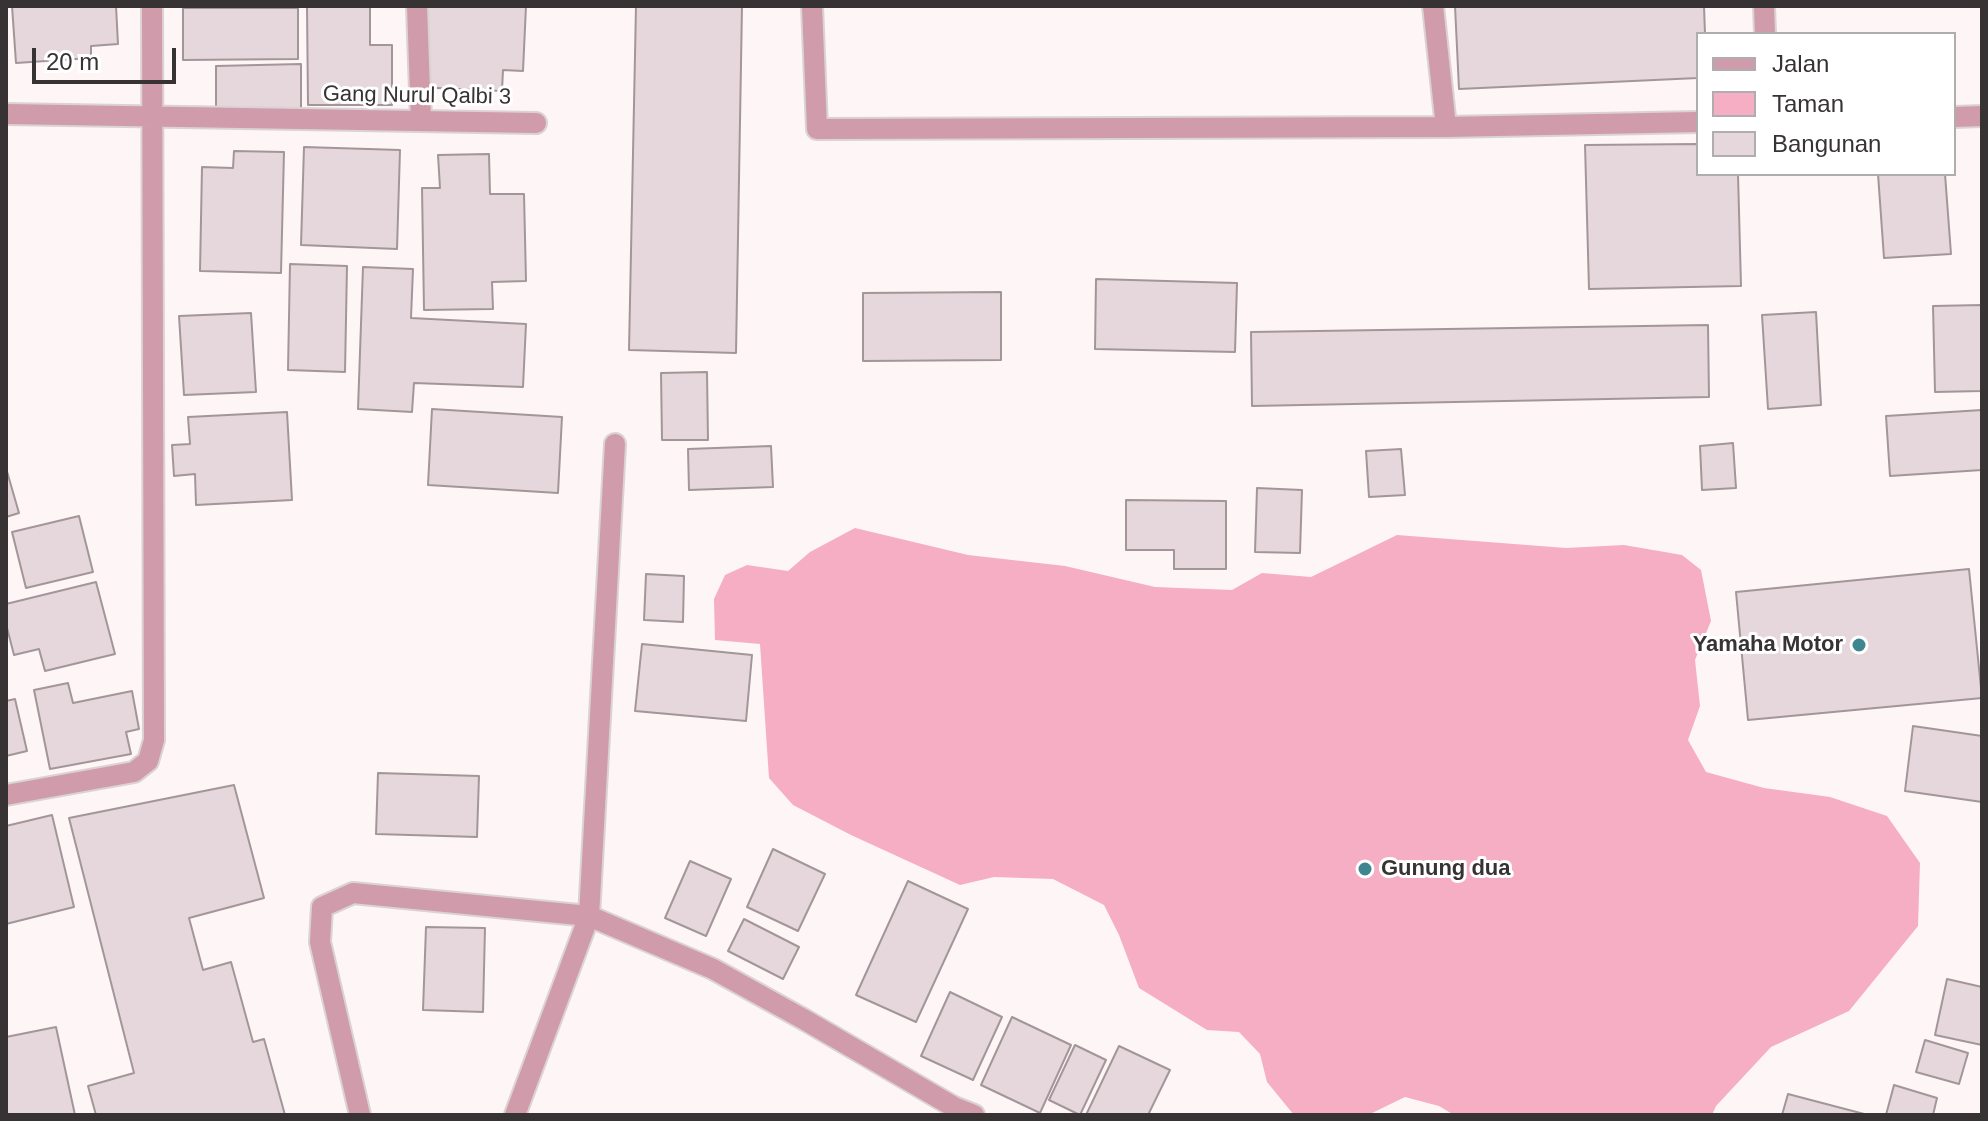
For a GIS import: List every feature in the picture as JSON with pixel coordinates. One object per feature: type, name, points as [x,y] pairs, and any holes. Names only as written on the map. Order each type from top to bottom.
[{"type":"street","points":[[6,795],[134,772],[148,761],[154,740],[152,6]]},
{"type":"street","points":[[417,6],[421,120]]},
{"type":"street","points":[[812,6],[817,129],[1446,127],[1696,122]]},
{"type":"street","points":[[1433,6],[1446,127]]},
{"type":"street","points":[[1764,6],[1765,32]]},
{"type":"street","name":"Gang Nurul Qalbi 3","points":[[6,114],[536,123]]},
{"type":"street","points":[[1956,117],[1982,116]]},
{"type":"street","points":[[515,1115],[589,916],[615,444]]},
{"type":"street","points":[[360,1115],[320,942],[322,907],[353,893],[589,916],[713,969],[954,1107],[974,1115]]},
{"type":"green space","points":[[855,528],[968,555],[1065,566],[1155,587],[1232,590],[1262,573],[1311,577],[1397,535],[1566,548],[1624,545],[1682,555],[1701,570],[1711,621],[1695,660],[1700,706],[1688,740],[1706,772],[1764,788],[1830,797],[1887,816],[1920,863],[1918,926],[1849,1011],[1771,1047],[1716,1106],[1712,1115],[1454,1115],[1439,1106],[1405,1097],[1368,1115],[1294,1115],[1267,1082],[1260,1054],[1239,1032],[1207,1030],[1139,988],[1104,905],[1053,879],[994,877],[960,885],[793,805],[769,778],[760,644],[715,640],[714,599],[725,575],[747,565],[788,571],[810,552]]},
{"type":"building","points":[[12,6],[116,6],[118,44],[91,46],[91,58],[16,63]]},
{"type":"building","points":[[307,6],[370,6],[370,45],[392,45],[392,105],[308,105]]},
{"type":"building","points":[[419,6],[526,6],[523,71],[503,70],[502,91],[415,87]]},
{"type":"building","points":[[636,6],[742,6],[736,353],[629,350]]},
{"type":"building","points":[[1455,6],[1704,6],[1705,32],[1696,32],[1696,78],[1459,89]]},
{"type":"building","points":[[183,8],[298,8],[298,59],[183,60]]},
{"type":"building","points":[[301,64],[301,108],[216,109],[216,66]]},
{"type":"building","points":[[1696,144],[1696,176],[1738,176],[1741,286],[1589,289],[1585,145]]},
{"type":"building","points":[[304,147],[400,150],[397,249],[301,245]]},
{"type":"building","points":[[234,151],[284,152],[281,273],[200,271],[202,167],[233,168]]},
{"type":"building","points":[[489,154],[490,194],[524,194],[526,281],[492,282],[493,309],[424,310],[422,188],[440,188],[438,155]]},
{"type":"building","points":[[1878,176],[1945,176],[1951,254],[1884,258]]},
{"type":"building","points":[[290,264],[347,266],[345,372],[288,370]]},
{"type":"building","points":[[363,267],[413,269],[411,318],[526,324],[523,387],[414,383],[412,412],[358,409]]},
{"type":"building","points":[[1096,279],[1237,283],[1235,352],[1095,349]]},
{"type":"building","points":[[1001,292],[1001,360],[863,361],[863,293]]},
{"type":"building","points":[[1982,305],[1982,391],[1935,392],[1933,306]]},
{"type":"building","points":[[1816,312],[1821,405],[1768,409],[1762,315]]},
{"type":"building","points":[[251,313],[256,392],[184,395],[179,316]]},
{"type":"building","points":[[1708,325],[1709,397],[1252,406],[1251,332]]},
{"type":"building","points":[[707,372],[708,440],[662,440],[661,373]]},
{"type":"building","points":[[432,409],[562,417],[558,493],[428,485]]},
{"type":"building","points":[[1982,410],[1982,470],[1890,476],[1886,416]]},
{"type":"building","points":[[287,412],[292,500],[196,505],[195,474],[174,476],[172,445],[190,444],[188,417]]},
{"type":"building","points":[[1733,443],[1736,488],[1702,490],[1700,446]]},
{"type":"building","points":[[771,446],[773,487],[689,490],[688,449]]},
{"type":"building","points":[[1401,449],[1405,495],[1369,497],[1366,451]]},
{"type":"building","points":[[6,468],[19,513],[6,517]]},
{"type":"building","points":[[1257,488],[1302,490],[1300,553],[1255,552]]},
{"type":"building","points":[[1126,500],[1226,501],[1226,569],[1174,569],[1174,550],[1126,550]]},
{"type":"building","points":[[79,516],[93,572],[26,588],[12,532]]},
{"type":"building","name":"Yamaha Motor","points":[[1969,569],[1982,698],[1748,720],[1736,592]]},
{"type":"building","points":[[646,574],[684,576],[683,622],[644,620]]},
{"type":"building","points":[[96,582],[115,654],[45,671],[39,649],[14,655],[6,624],[6,604]]},
{"type":"building","points":[[642,644],[752,655],[746,721],[635,711]]},
{"type":"building","points":[[68,683],[73,703],[132,691],[139,729],[126,732],[131,754],[50,769],[34,690]]},
{"type":"building","points":[[15,699],[27,751],[6,756],[6,701]]},
{"type":"building","points":[[1913,726],[1982,736],[1982,802],[1905,791]]},
{"type":"building","points":[[378,773],[479,776],[477,837],[376,834]]},
{"type":"building","points":[[234,785],[264,898],[189,918],[203,970],[231,962],[253,1042],[264,1039],[285,1115],[96,1115],[88,1086],[134,1073],[69,818]]},
{"type":"building","points":[[52,815],[74,907],[6,924],[6,826]]},
{"type":"building","points":[[773,849],[825,874],[798,931],[747,907]]},
{"type":"building","points":[[690,861],[731,879],[706,936],[665,918]]},
{"type":"building","points":[[908,881],[968,909],[916,1022],[856,995]]},
{"type":"building","points":[[744,919],[799,947],[783,979],[728,951]]},
{"type":"building","points":[[426,927],[485,928],[483,1012],[423,1010]]},
{"type":"building","points":[[1947,979],[1982,987],[1982,1045],[1935,1035]]},
{"type":"building","points":[[950,992],[1002,1017],[973,1080],[921,1056]]},
{"type":"building","points":[[1012,1017],[1071,1045],[1040,1113],[981,1085]]},
{"type":"building","points":[[56,1027],[75,1115],[6,1115],[6,1037]]},
{"type":"building","points":[[1925,1040],[1968,1053],[1959,1084],[1916,1072]]},
{"type":"building","points":[[1075,1045],[1106,1060],[1080,1115],[1049,1100]]},
{"type":"building","points":[[1119,1046],[1170,1070],[1148,1115],[1086,1115]]},
{"type":"building","points":[[1894,1085],[1937,1098],[1933,1115],[1886,1115]]},
{"type":"building","points":[[1788,1094],[1868,1115],[1782,1115]]},
{"type":"place","name":"Yamaha Motor","points":[[1859,645]]},
{"type":"place","name":"Gunung dua","points":[[1365,869]]}]
